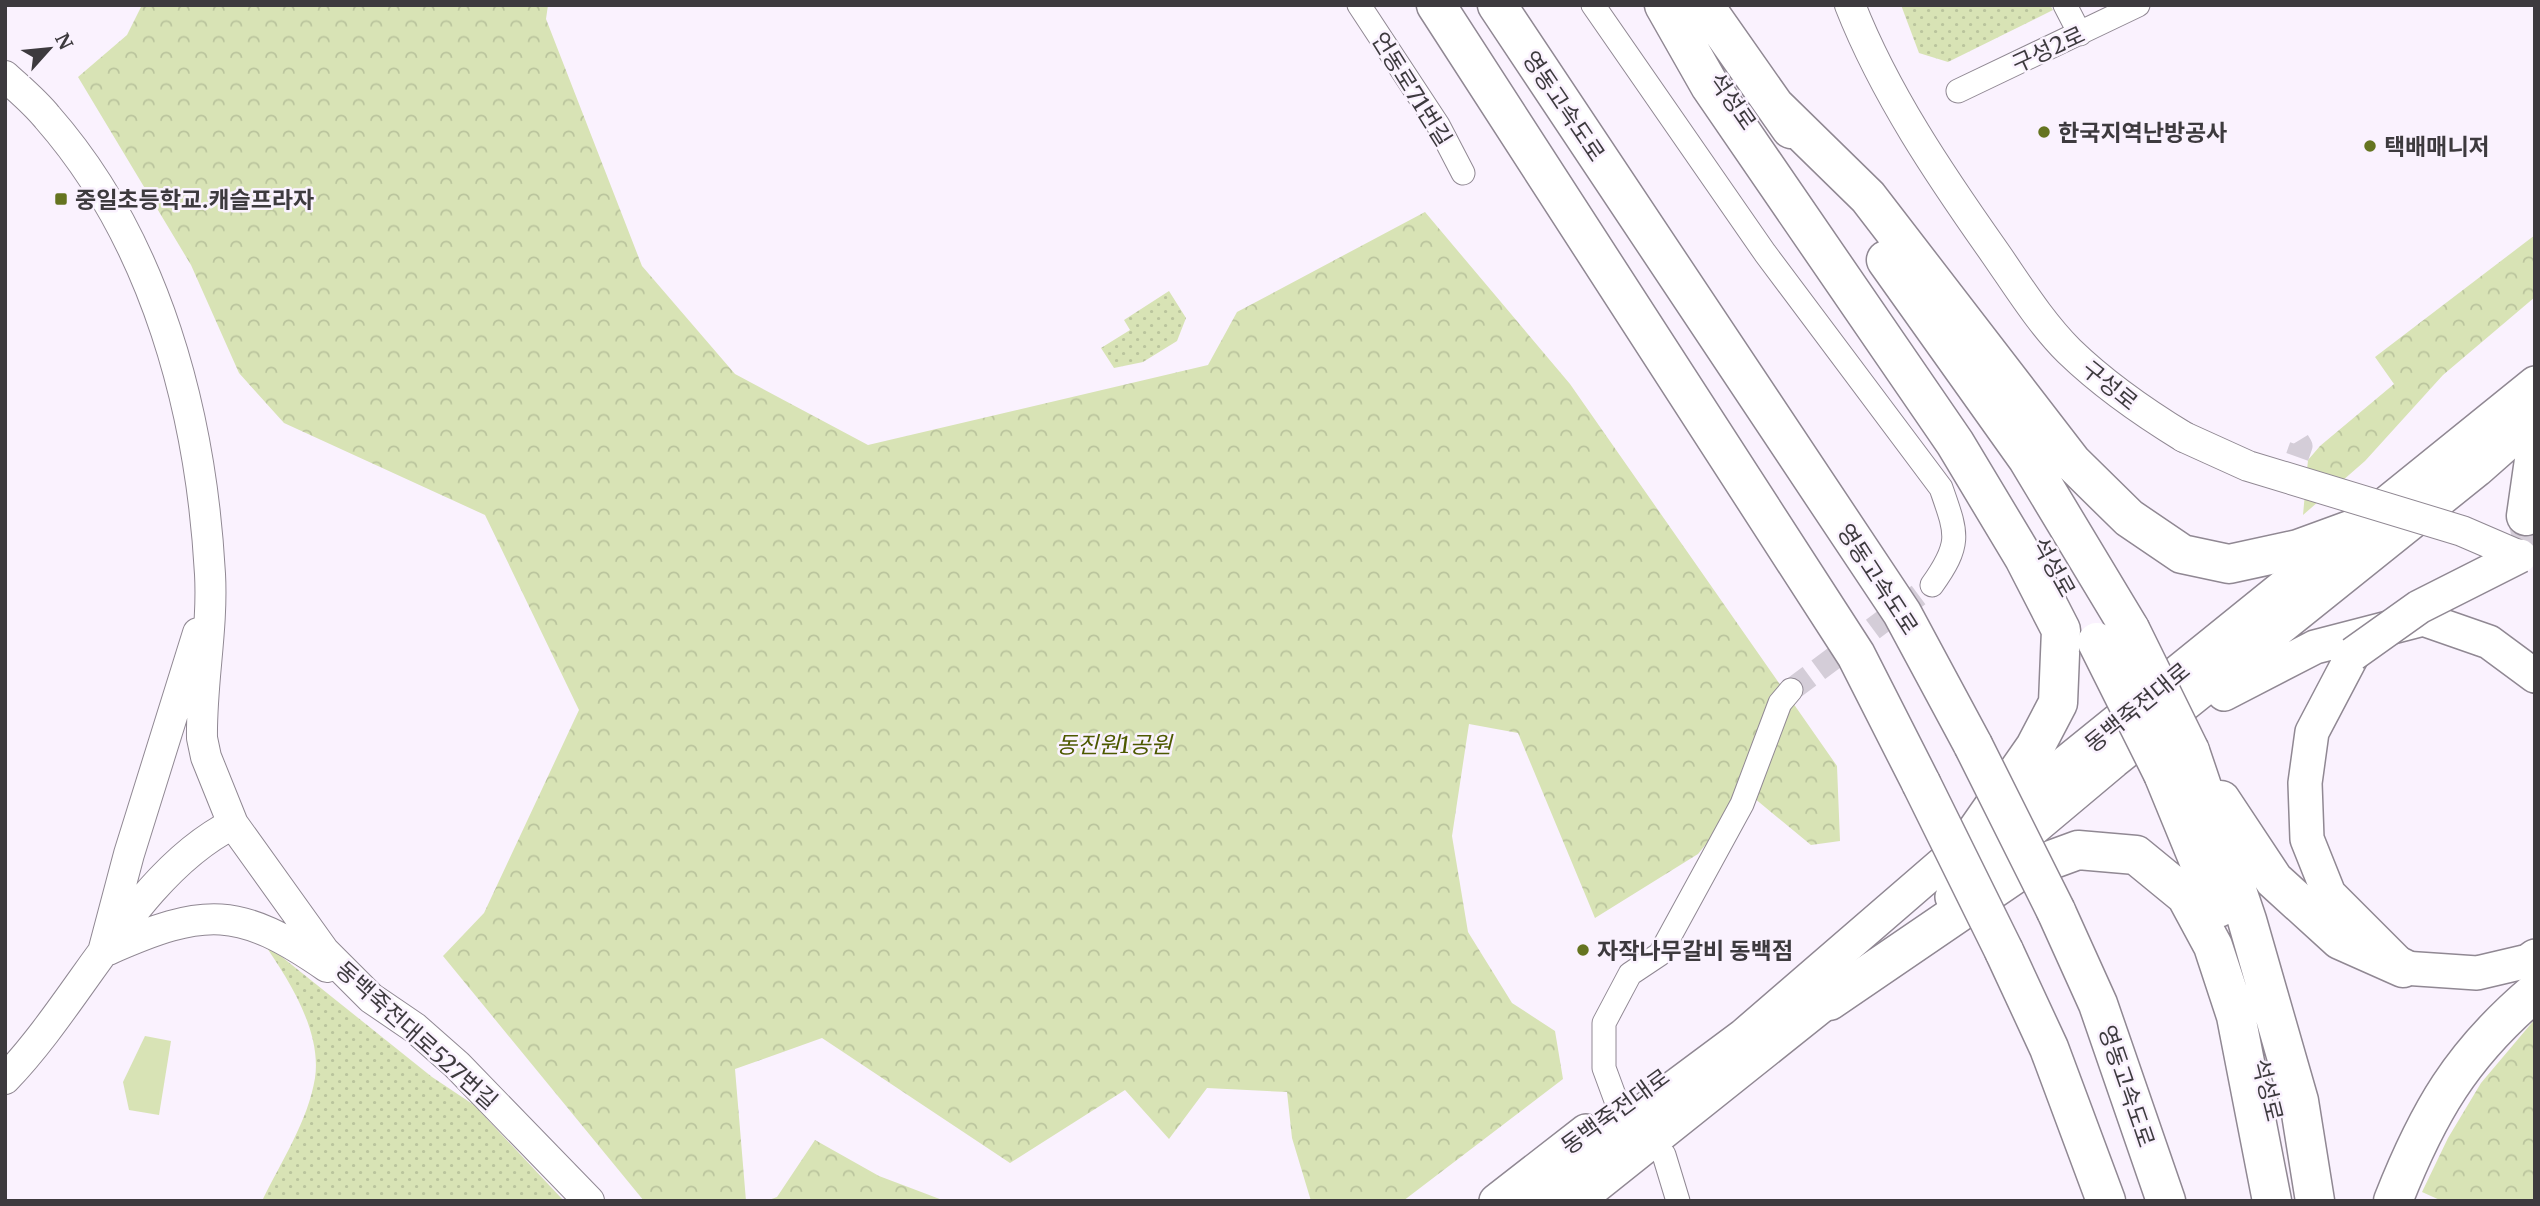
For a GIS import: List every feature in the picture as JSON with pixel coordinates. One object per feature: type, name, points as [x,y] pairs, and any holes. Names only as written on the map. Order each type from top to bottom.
[{"type":"highway","points":[[1436,5],[1856,655],[2004,951],[2049,1048],[2106,1201]]},
{"type":"highway","name":"영동고속도로","points":[[1497,5],[1902,613],[1973,745],[2056,911],[2098,1004],[2166,1201]]},
{"type":"highway","points":[[1664,5],[1710,86],[1955,443],[2024,558],[2061,630],[2058,703],[2035,747],[1971,839]]},
{"type":"highway","name":"석성로","points":[[1672,5],[1722,88],[1998,468],[2113,636]]},
{"type":"highway","name":"석성로","points":[[1704,5],[2027,458],[2176,763],[2247,920],[2299,1101],[2315,1201]]},
{"type":"highway","points":[[1776,107],[1868,197],[2072,462],[2129,518],[2182,554],[2229,564],[2298,549],[2361,526]]},
{"type":"highway","points":[[2526,516],[2535,453]]},
{"type":"highway","points":[[2176,763],[2274,880],[2340,940],[2403,968]]},
{"type":"highway","name":"석성로","points":[[2176,763],[2224,922],[2273,1102],[2292,1201]]},
{"type":"highway","points":[[1829,1001],[2018,872],[2078,850],[2136,855],[2186,896],[2213,946],[2236,1016],[2272,1201]]},
{"type":"highway","points":[[2393,1201],[2418,1138],[2453,1076],[2498,1024],[2535,992]]},
{"type":"main road","name":"동백죽전대로","points":[[1577,1201],[1752,1044],[1971,839],[2535,383]]},
{"type":"main road","name":"동백죽전대로","points":[[1536,1201],[1657,1100],[1829,1001],[2114,761],[2477,470],[2535,419]]},
{"type":"main road","points":[[2527,559],[2418,607],[2353,654],[2312,733],[2305,783],[2307,839],[2329,894],[2403,968],[2477,973],[2528,961],[2535,956]]},
{"type":"main road","points":[[2114,761],[2253,676],[2315,647],[2423,619],[2489,642],[2535,676]]},
{"type":"main road","name":"동백죽전대로","points":[[1496,1201],[1667,1071],[1752,1044]]},
{"type":"main road","name":"동백죽전대로","points":[[1612,1201],[1664,1155],[1752,1044]]},
{"type":"street","name":"언동로71번길","points":[[1359,5],[1438,125],[1463,173]]},
{"type":"street","name":"구성로","points":[[1850,5],[1893,96],[1963,207],[2039,316],[2069,351],[2103,380],[2141,411],[2183,437],[2248,466],[2462,531],[2527,559]]},
{"type":"street","points":[[2065,5],[2080,34]]},
{"type":"street","name":"구성2로","points":[[1958,92],[2138,5]]},
{"type":"street","points":[[1596,6],[1758,242],[1941,488],[1956,531],[1949,560],[1932,584]]},
{"type":"street","name":"동백죽전대로527번길","points":[[5,76],[46,115],[75,152],[118,221],[150,289],[173,352],[190,418],[203,496],[210,595],[202,738],[206,757],[233,824],[324,951],[371,998],[415,1028],[457,1065],[589,1201]]},
{"type":"street","points":[[103,952],[129,854],[210,595]]},
{"type":"street","points":[[1618,1106],[1604,1068],[1604,1023],[1630,974],[1660,954],[1742,804],[1780,703],[1791,690]]},
{"type":"street","points":[[5,1079],[40,1040],[103,952],[188,851],[233,824]]},
{"type":"street","points":[[103,952],[165,925],[208,918],[230,919],[288,940],[371,998]]},
{"type":"street","points":[[1664,1155],[1678,1201]]},
{"type":"green space","name":"동진원1공원","points":[[142,5],[548,5],[546,19],[642,266],[735,374],[868,445],[1208,365],[1237,312],[1425,212],[1570,384],[1837,766],[1840,841],[1811,845],[1748,793],[1698,854],[1595,918],[1518,733],[1469,724],[1452,836],[1468,932],[1512,1003],[1555,1031],[1563,1079],[1403,1201],[1311,1201],[1292,1138],[1287,1092],[1207,1088],[1169,1139],[1125,1090],[1010,1163],[822,1038],[735,1069],[746,1201],[644,1201],[443,956],[484,913],[579,710],[485,515],[284,423],[239,373],[191,265],[78,77],[127,35]]},
{"type":"green space","points":[[1901,5],[2050,5],[2053,10],[1948,62],[1919,53]]},
{"type":"green space","points":[[2535,235],[2535,297],[2443,375],[2365,461],[2303,515],[2308,460],[2320,446],[2394,384],[2375,357]]},
{"type":"green space","points":[[1169,291],[1186,318],[1177,341],[1143,362],[1114,368],[1101,348],[1130,330],[1124,320]]},
{"type":"green space","points":[[262,941],[432,1077],[474,1105],[564,1201],[262,1201],[306,1110],[315,1078],[316,1060],[301,1006]]},
{"type":"green space","points":[[2535,1019],[2535,1201],[2442,1201],[2422,1192],[2448,1138],[2481,1083]]},
{"type":"green space","points":[[145,1036],[171,1041],[159,1115],[129,1110],[123,1082]]},
{"type":"green space","points":[[815,1140],[879,1176],[945,1201],[766,1201],[777,1197]]},
{"type":"tunnel","points":[[2286,489],[2301,446],[2298,441]]},
{"type":"tunnel","points":[[2526,516],[2535,552]]},
{"type":"tunnel","points":[[1791,690],[1932,585]]},
{"type":"place","name":"한국지역난방공사","points":[[2044,132]]},
{"type":"place","name":"택배매니저","points":[[2370,146]]},
{"type":"place","name":"중일초등학교.캐슬프라자","points":[[61,199]]},
{"type":"place","name":"자작나무갈비 동백점","points":[[1583,950]]}]
